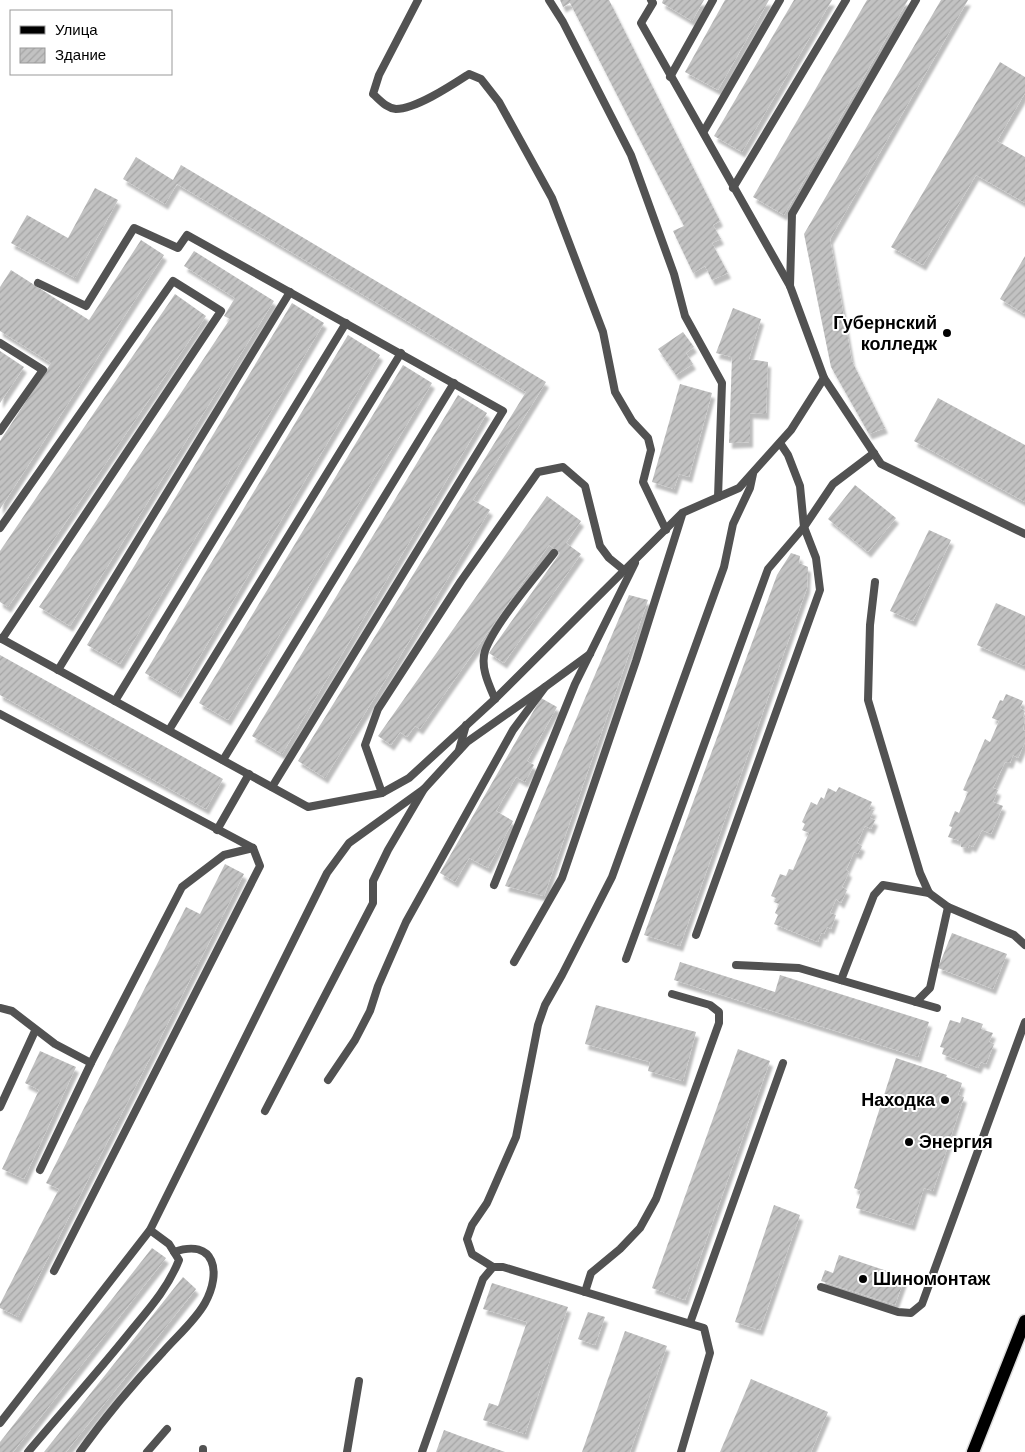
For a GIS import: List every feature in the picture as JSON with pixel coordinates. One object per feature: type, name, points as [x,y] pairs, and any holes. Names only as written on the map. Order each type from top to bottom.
[{"type":"main road","points":[[973,1452],[1025,1321]]},
{"type":"lane","points":[[418,0],[379,75],[374,94],[385,105],[396,109],[435,95],[470,74],[481,79],[499,102],[552,198],[603,332],[615,392],[632,421],[648,438],[651,450],[643,482],[666,530]]},
{"type":"lane","points":[[549,0],[575,45],[631,155],[674,274],[685,316],[722,383],[718,497]]},
{"type":"lane","points":[[670,77],[713,0]]},
{"type":"lane","points":[[704,131],[780,0]]},
{"type":"lane","points":[[733,188],[846,0]]},
{"type":"lane","points":[[790,286],[792,214],[916,0]]},
{"type":"lane","points":[[653,1],[641,23],[670,77],[704,131],[733,188],[790,286],[824,378],[881,464],[1025,534]]},
{"type":"lane","points":[[38,283],[86,306],[134,228],[178,248],[186,235],[503,411],[272,787]]},
{"type":"lane","points":[[0,528],[173,280],[221,311],[1,638],[308,807],[382,792],[409,778],[495,699],[682,514],[739,488],[791,430],[824,378]]},
{"type":"lane","points":[[58,670],[290,292]]},
{"type":"lane","points":[[115,701],[346,323]]},
{"type":"lane","points":[[0,343],[43,370],[0,431]]},
{"type":"lane","points":[[169,730],[401,353]]},
{"type":"lane","points":[[224,760],[454,383]]},
{"type":"lane","points":[[696,936],[820,590],[816,558],[804,527],[800,486],[788,455],[780,443]]},
{"type":"lane","points":[[626,958],[768,569],[804,527],[833,484],[874,453]]},
{"type":"lane","points":[[382,792],[365,745],[378,709],[461,581],[538,472],[563,467],[585,486],[594,514],[600,546],[609,558],[625,571]]},
{"type":"lane","points":[[681,1452],[710,1353],[704,1328],[503,1267],[493,1267],[472,1254],[467,1239],[472,1225],[487,1202],[516,1137],[538,1025],[545,1005],[612,877],[720,576],[733,524],[750,488],[753,472]]},
{"type":"lane","points":[[514,962],[562,878],[636,661],[682,514]]},
{"type":"lane","points":[[495,699],[485,673],[485,652],[504,619],[554,553]]},
{"type":"lane","points":[[494,885],[524,813],[536,776],[560,724],[575,684],[637,559]]},
{"type":"lane","points":[[875,582],[870,624],[868,700],[920,873],[929,893]]},
{"type":"lane","points":[[265,1111],[373,903],[373,881],[388,850],[424,790],[468,742],[590,654]]},
{"type":"lane","points":[[328,1080],[355,1040],[370,1011],[378,986],[406,922],[513,730],[545,687]]},
{"type":"lane","points":[[0,714],[253,848],[260,866],[54,1271]]},
{"type":"lane","points":[[458,753],[466,725]]},
{"type":"lane","points":[[217,830],[249,774]]},
{"type":"lane","points":[[0,1423],[150,1230],[327,873],[349,843],[424,790]]},
{"type":"lane","points":[[40,1170],[90,1063],[182,887],[224,855],[253,848]]},
{"type":"lane","points":[[841,980],[874,895],[883,885],[929,893],[948,907],[1014,935],[1025,945]]},
{"type":"lane","points":[[916,1002],[930,988],[948,907]]},
{"type":"lane","points":[[736,965],[799,968],[937,1008]]},
{"type":"lane","points":[[586,1292],[591,1273],[620,1250],[640,1228],[656,1199],[719,1023],[719,1012],[710,1005],[672,994]]},
{"type":"lane","points":[[0,1008],[12,1011],[35,1030],[90,1063]]},
{"type":"lane","points":[[821,1286],[898,1312],[911,1313],[922,1304],[1025,1022]]},
{"type":"lane","points":[[0,1107],[35,1030]]},
{"type":"lane","points":[[690,1323],[783,1063]]},
{"type":"lane","points":[[28,1452],[164,1291],[179,1260],[169,1244],[150,1230]]},
{"type":"lane","points":[[80,1452],[102,1420],[205,1303],[214,1267],[209,1254],[199,1248],[186,1248],[174,1252]]},
{"type":"lane","points":[[422,1452],[483,1278],[493,1267]]},
{"type":"lane","points":[[347,1452],[359,1381]]},
{"type":"lane","points":[[147,1452],[167,1429]]},
{"type":"building","points":[[560,0],[609,0],[720,221],[713,225],[721,239],[712,243],[728,273],[712,280],[705,266],[693,273],[673,231],[684,226],[570,3],[563,7]]},
{"type":"building","points":[[663,0],[704,0],[692,21],[662,3]]},
{"type":"building","points":[[725,0],[769,0],[718,90],[685,72]]},
{"type":"building","points":[[794,0],[832,0],[742,152],[714,136]]},
{"type":"building","points":[[867,0],[908,0],[784,215],[753,197]]},
{"type":"building","points":[[941,0],[968,0],[830,239],[852,361],[885,428],[869,434],[831,367],[804,234]]},
{"type":"building","points":[[1000,62],[1025,77],[1025,93],[997,141],[1025,157],[1025,203],[976,175],[923,265],[891,247]]},
{"type":"building","points":[[136,157],[173,180],[181,165],[546,382],[473,500],[490,510],[325,778],[298,761],[526,392],[177,184],[165,204],[123,179]]},
{"type":"building","points":[[95,188],[118,200],[75,278],[11,243],[27,215],[68,238]]},
{"type":"building","points":[[141,240],[164,255],[0,509],[0,441],[51,363],[0,331],[0,287],[11,270],[89,320]]},
{"type":"building","points":[[194,251],[274,301],[70,626],[39,607],[230,319],[224,316],[235,298],[184,266]]},
{"type":"building","points":[[1025,256],[1025,314],[1000,299]]},
{"type":"building","points":[[175,294],[206,316],[8,607],[0,602],[0,551]]},
{"type":"building","points":[[292,303],[324,323],[120,664],[87,645]]},
{"type":"building","points":[[733,308],[761,319],[749,359],[768,362],[766,414],[750,413],[750,442],[729,443],[732,357],[716,353]]},
{"type":"building","points":[[683,332],[694,347],[686,353],[693,364],[676,375],[658,349]]},
{"type":"building","points":[[348,335],[380,355],[178,693],[145,673]]},
{"type":"building","points":[[0,351],[24,367],[0,403]]},
{"type":"building","points":[[403,365],[432,383],[228,720],[199,703]]},
{"type":"building","points":[[680,384],[712,393],[689,477],[679,474],[674,489],[652,482]]},
{"type":"building","points":[[458,395],[487,413],[282,754],[252,736]]},
{"type":"building","points":[[938,398],[1025,445],[1025,502],[914,441]]},
{"type":"building","points":[[855,485],[896,518],[868,552],[828,519]]},
{"type":"building","points":[[547,496],[581,521],[566,543],[581,554],[504,663],[489,653],[560,553],[549,545],[420,729],[415,726],[407,737],[400,732],[391,745],[378,736]]},
{"type":"building","points":[[929,530],[951,540],[913,621],[890,611]]},
{"type":"building","points":[[791,553],[800,556],[799,563],[808,567],[807,588],[680,946],[644,935],[777,575]]},
{"type":"building","points":[[629,595],[648,600],[544,896],[505,886]]},
{"type":"building","points":[[996,603],[1025,616],[1025,666],[977,645]]},
{"type":"building","points":[[0,655],[223,779],[206,809],[0,695]]},
{"type":"building","points":[[1006,694],[1023,701],[1020,708],[1025,711],[1023,730],[1025,731],[1025,742],[1018,758],[1013,755],[1010,763],[1005,762],[993,788],[998,790],[993,802],[1003,806],[991,834],[982,830],[973,847],[969,845],[968,848],[961,847],[960,841],[948,837],[952,827],[949,826],[955,811],[959,813],[968,792],[963,790],[985,739],[990,742],[999,721],[992,718],[1000,700],[1003,701]]},
{"type":"building","points":[[541,698],[557,707],[527,761],[534,765],[525,782],[516,777],[496,811],[513,821],[488,868],[469,858],[455,882],[440,873]]},
{"type":"building","points":[[839,787],[872,802],[869,809],[874,810],[870,818],[875,820],[871,829],[865,826],[857,843],[862,846],[858,854],[854,852],[846,870],[849,872],[842,887],[847,890],[841,903],[836,899],[830,913],[836,915],[831,929],[827,927],[824,934],[821,933],[818,942],[774,924],[778,915],[775,913],[779,904],[774,902],[776,898],[771,896],[780,874],[786,876],[789,869],[793,870],[809,833],[802,830],[805,824],[802,822],[811,802],[817,805],[821,797],[824,799],[828,788],[836,792]]},
{"type":"building","points":[[225,864],[244,874],[18,1317],[0,1308],[0,1304],[59,1189],[46,1183],[186,907],[200,914]]},
{"type":"building","points":[[952,933],[1007,954],[993,989],[938,968]]},
{"type":"building","points":[[680,962],[775,992],[780,975],[929,1022],[918,1057],[674,980]]},
{"type":"building","points":[[596,1005],[696,1032],[683,1081],[648,1071],[650,1062],[585,1044]]},
{"type":"building","points":[[962,1017],[983,1024],[981,1029],[993,1033],[989,1042],[994,1044],[986,1064],[981,1062],[978,1068],[942,1054],[944,1048],[940,1047],[950,1020],[960,1023]]},
{"type":"building","points":[[738,1049],[770,1061],[685,1300],[652,1288]]},
{"type":"building","points":[[40,1051],[76,1067],[24,1179],[2,1169],[39,1090],[25,1083]]},
{"type":"building","name":"Энергия","points":[[896,1058],[947,1075],[946,1077],[962,1083],[958,1095],[964,1097],[933,1191],[924,1188],[912,1225],[856,1208],[861,1191],[854,1188]]},
{"type":"building","points":[[774,1205],[800,1215],[760,1330],[735,1322]]},
{"type":"building","points":[[152,1248],[166,1258],[13,1452],[0,1452],[0,1442]]},
{"type":"building","name":"Шиномонтаж","points":[[839,1255],[905,1277],[895,1305],[821,1281],[825,1270],[833,1273]]},
{"type":"building","points":[[183,1277],[196,1289],[66,1452],[44,1452]]},
{"type":"building","points":[[492,1283],[568,1307],[525,1434],[483,1420],[489,1403],[498,1406],[527,1322],[483,1309]]},
{"type":"building","points":[[588,1312],[605,1317],[595,1345],[578,1339]]},
{"type":"building","points":[[625,1331],[667,1346],[630,1452],[582,1452]]},
{"type":"building","points":[[751,1379],[828,1412],[811,1452],[720,1452]]},
{"type":"building","points":[[444,1430],[460,1436],[505,1452],[436,1452]]},
{"type":"place","name":"Губернский колледж","points":[[947,333]]},
{"type":"place","name":"Находка","points":[[945,1100]]},
{"type":"place","name":"Энергия","points":[[909,1142]]},
{"type":"place","name":"Шиномонтаж","points":[[863,1279]]}]
